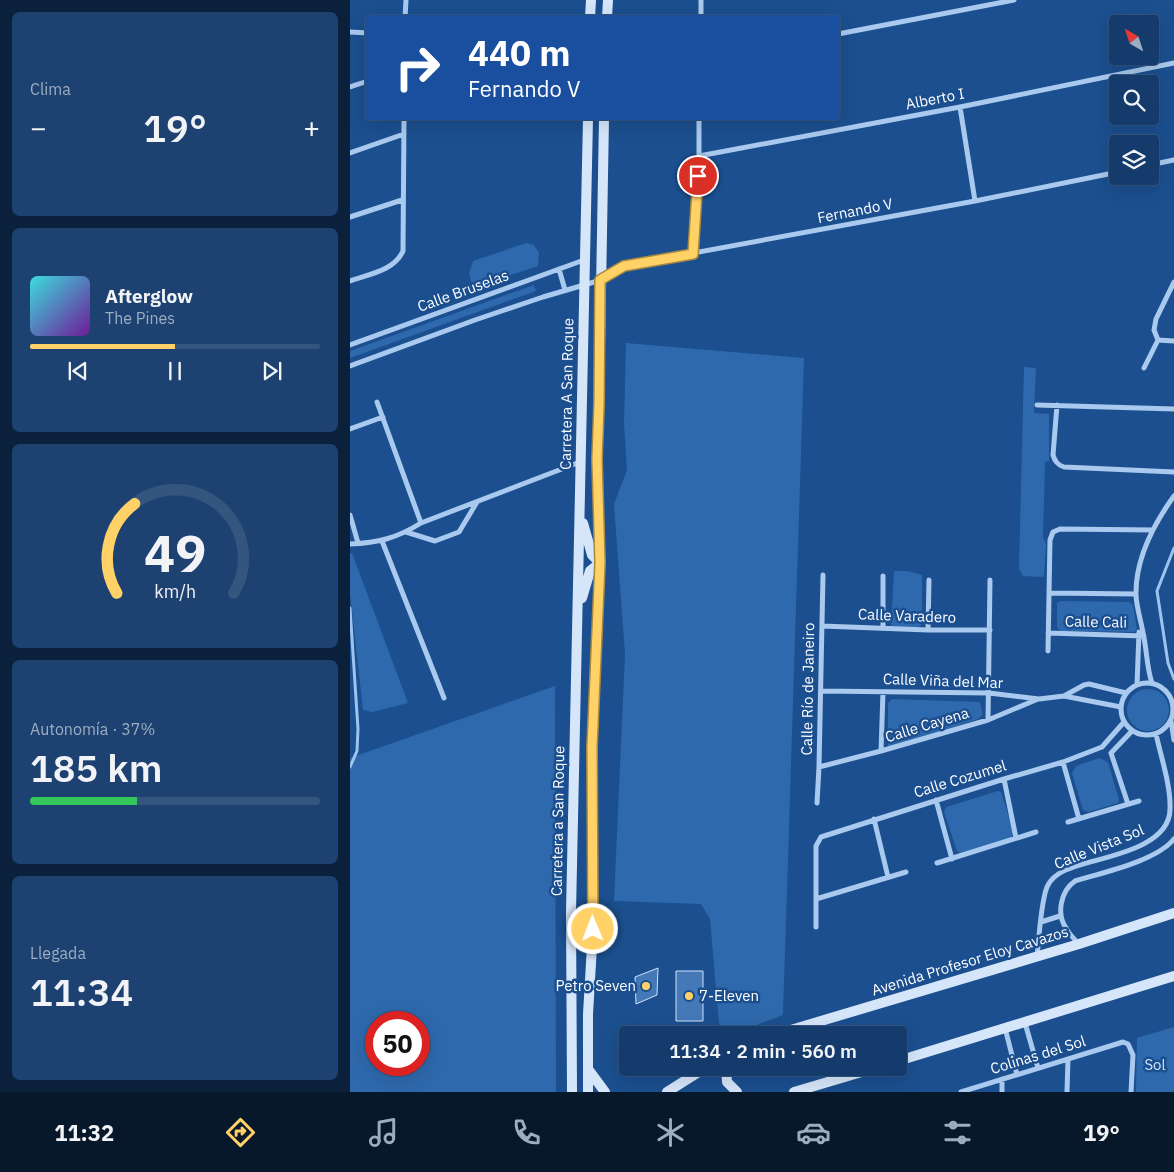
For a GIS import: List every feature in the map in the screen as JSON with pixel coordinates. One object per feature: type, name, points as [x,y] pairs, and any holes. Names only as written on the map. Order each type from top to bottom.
[{"type":"main road","points":[[590,15],[591,0]]},
{"type":"main road","points":[[607,15],[608,0]]},
{"type":"main road","name":"Carretera A San Roque","points":[[578,671],[588,120]]},
{"type":"main road","points":[[600,280],[604,120]]},
{"type":"main road","name":"Carretera a San Roque","points":[[588,1092],[588,1014],[593,929],[592,747],[600,563],[597,459],[600,280]]},
{"type":"main road","points":[[578,605],[590,571],[600,563],[592,555],[586,528],[580,520]]},
{"type":"main road","name":"Carretera a San Roque","points":[[572,1091],[571,912],[578,671]]},
{"type":"main road","name":"Avenida Profesor Eloy Cavazos","points":[[804,1026],[1079,944],[1174,913]]},
{"type":"main road","points":[[907,1058],[1174,976]]},
{"type":"main road","points":[[588,1069],[605,1092]]},
{"type":"main road","points":[[667,1092],[692,1076]]},
{"type":"main road","points":[[727,1076],[727,1082],[737,1092]]},
{"type":"main road","points":[[794,1092],[849,1076]]},
{"type":"street","points":[[405,15],[406,0]]},
{"type":"street","points":[[701,0],[701,15]]},
{"type":"street","points":[[840,34],[1014,0]]},
{"type":"street","points":[[350,32],[365,33]]},
{"type":"street","name":"Alberto I","points":[[699,156],[960,107],[1174,64]]},
{"type":"street","points":[[350,87],[365,82]]},
{"type":"street","points":[[960,107],[975,201]]},
{"type":"street","points":[[350,281],[388,268],[400,258],[403,251],[404,120]]},
{"type":"street","points":[[693,254],[699,156],[699,120]]},
{"type":"street","points":[[350,153],[404,134]]},
{"type":"street","points":[[1159,163],[1174,160]]},
{"type":"street","name":"Fernando V","points":[[584,284],[600,280],[624,266],[975,201],[1109,174]]},
{"type":"street","points":[[350,218],[402,200]]},
{"type":"street","name":"Calle Bruselas","points":[[350,345],[584,260]]},
{"type":"street","points":[[559,269],[565,290]]},
{"type":"street","points":[[1144,368],[1158,340],[1154,330],[1156,319],[1174,282]]},
{"type":"street","name":"Calle Bruselas","points":[[350,366],[475,320],[584,284]]},
{"type":"street","points":[[1158,340],[1174,341]]},
{"type":"street","points":[[377,402],[421,523]]},
{"type":"street","points":[[1037,405],[1174,409]]},
{"type":"street","points":[[1057,405],[1053,456],[1059,466],[1064,468],[1174,472]]},
{"type":"street","points":[[350,429],[383,417]]},
{"type":"street","points":[[350,544],[382,541],[406,532],[421,523],[581,462]]},
{"type":"street","points":[[1137,685],[1141,625],[1136,594],[1140,563],[1162,512],[1174,496]]},
{"type":"street","points":[[406,532],[435,541],[459,532],[477,502]]},
{"type":"street","points":[[350,515],[358,544]]},
{"type":"street","points":[[1048,651],[1050,536],[1056,529],[1153,530]]},
{"type":"street","points":[[382,541],[444,698]]},
{"type":"street","name":"Calle Río de Janeiro","points":[[817,803],[823,575]]},
{"type":"street","points":[[883,576],[883,628]]},
{"type":"street","points":[[928,630],[929,580]]},
{"type":"street","points":[[988,720],[990,580]]},
{"type":"street","name":"Calle Cali","points":[[1050,593],[1136,594]]},
{"type":"street","name":"Calle Varadero","points":[[822,626],[990,630]]},
{"type":"street","name":"Calle Cali","points":[[1048,633],[1141,635]]},
{"type":"street","points":[[1141,635],[1152,683]]},
{"type":"street","points":[[1171,721],[1162,731],[1156,734],[1143,736],[1132,731],[1124,722],[1121,707],[1126,693],[1137,685],[1152,683],[1170,695],[1174,705],[1171,721],[1174,740]]},
{"type":"street","name":"Calle Viña del Mar","points":[[1064,696],[1084,685],[1090,684],[1126,693]]},
{"type":"street","name":"Calle Viña del Mar","points":[[821,691],[989,693],[1039,699],[1064,696],[1121,707]]},
{"type":"street","points":[[881,752],[883,692]]},
{"type":"street","name":"Calle Cayena","points":[[819,767],[881,752],[988,720],[1039,699]]},
{"type":"street","name":"Calle Cozumel","points":[[816,899],[816,846],[825,835],[1063,762],[1102,747],[1124,722]]},
{"type":"street","points":[[1110,753],[1132,731]]},
{"type":"street","name":"Calle Vista Sol","points":[[1037,956],[1045,891],[1053,878],[1065,870],[1126,852],[1150,841],[1162,830],[1169,818],[1169,796],[1156,734]]},
{"type":"street","points":[[1102,747],[1110,753],[1128,804]]},
{"type":"street","points":[[1063,762],[1080,819]]},
{"type":"street","points":[[1004,779],[1016,838]]},
{"type":"street","points":[[936,800],[952,858]]},
{"type":"street","points":[[1068,822],[1140,801]]},
{"type":"street","points":[[874,819],[888,876]]},
{"type":"street","points":[[937,863],[1036,832]]},
{"type":"street","name":"Calle Vista Sol","points":[[1060,916],[1063,895],[1074,881],[1158,853],[1174,840]]},
{"type":"street","points":[[1126,852],[1129,864]]},
{"type":"street","points":[[816,927],[816,899],[906,872]]},
{"type":"street","points":[[1041,922],[1060,916],[1064,927],[1079,944]]},
{"type":"street","points":[[1025,1023],[1038,1068]]},
{"type":"street","points":[[1005,1028],[1017,1075]]},
{"type":"street","name":"Colinas del Sol","points":[[961,1092],[1123,1042],[1128,1044],[1133,1055],[1131,1092]]},
{"type":"street","points":[[1067,1092],[1068,1059]]},
{"type":"street","points":[[1002,1079],[1002,1092]]},
{"type":"green space","points":[[526,243],[534,245],[539,253],[538,266],[478,286],[471,282],[469,273],[473,261]]},
{"type":"green space","points":[[534,285],[536,291],[350,358],[350,351]]},
{"type":"green space","points":[[626,343],[804,358],[783,1015],[754,1026],[719,1026],[710,919],[701,904],[614,901],[625,654],[614,504],[627,470],[624,423]]},
{"type":"green space","points":[[1024,367],[1036,368],[1034,413],[1049,414],[1049,461],[1045,462],[1043,537],[1046,544],[1044,577],[1023,576],[1019,569]]},
{"type":"green space","points":[[352,553],[408,703],[373,712],[363,710],[350,593],[350,554]]},
{"type":"green space","points":[[894,571],[907,571],[922,575],[922,624],[918,628],[891,627]]},
{"type":"green space","points":[[1060,601],[1129,602],[1133,605],[1137,630],[1134,632],[1061,631],[1057,628],[1057,603]]},
{"type":"green space","points":[[555,686],[556,1092],[350,1092],[350,758]]},
{"type":"green space","points":[[1144,689],[1152,689],[1163,695],[1169,710],[1163,725],[1152,731],[1144,731],[1133,725],[1127,714],[1127,706],[1133,695]]},
{"type":"green space","points":[[892,699],[980,702],[983,714],[978,719],[891,748],[888,746],[888,703]]},
{"type":"green space","points":[[1099,758],[1108,762],[1119,800],[1118,803],[1088,812],[1083,810],[1072,773],[1076,766]]},
{"type":"green space","points":[[998,791],[1001,792],[1014,833],[1011,838],[961,853],[957,851],[944,812],[946,807]]},
{"type":"green space","name":"Sol","points":[[1174,1027],[1174,1092],[1136,1092],[1137,1038]]},
{"type":"building","name":"Petro Seven","points":[[658,968],[657,995],[636,1004],[635,977]]},
{"type":"building","name":"7-Eleven","points":[[676,971],[703,971],[703,1021],[676,1021]]},
{"type":"waterway","points":[[1174,548],[1157,591],[1168,663],[1174,679]]},
{"type":"waterway","points":[[350,608],[358,729],[357,751],[350,767]]},
{"type":"place","name":"Petro Seven","points":[[646,986]]},
{"type":"place","name":"7-Eleven","points":[[689,996]]},
{"type":"route","points":[[593,929],[592,747],[600,563],[597,459],[600,280],[624,266],[693,254],[698,176]]}]
